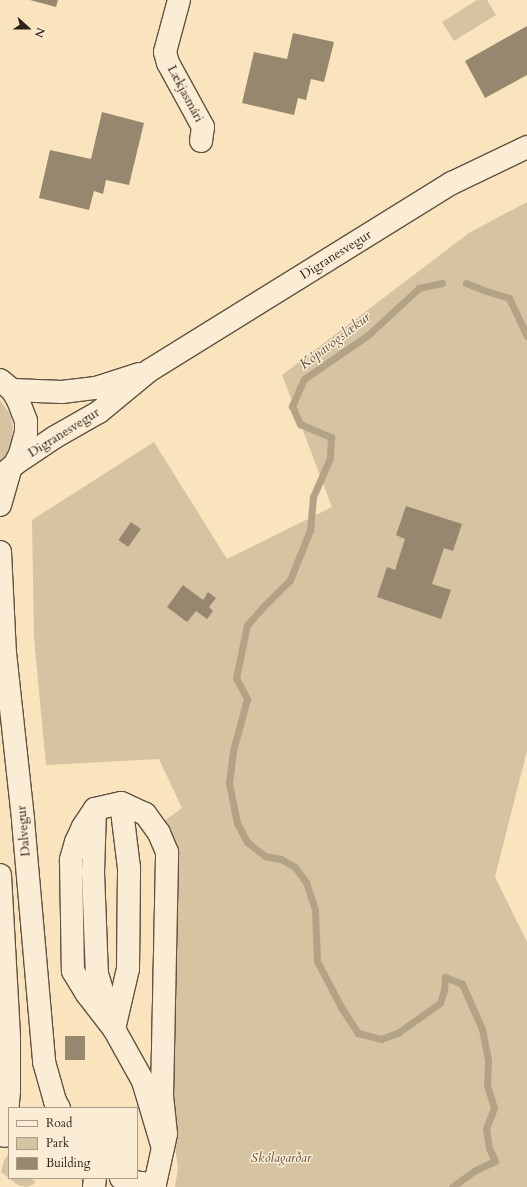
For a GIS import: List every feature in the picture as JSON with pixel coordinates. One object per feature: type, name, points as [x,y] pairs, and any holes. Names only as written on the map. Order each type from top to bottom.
[{"type":"street","name":"Lækjasmári","points":[[179,0],[165,52],[168,63],[203,127],[202,142]]},
{"type":"street","name":"Digranesvegur","points":[[8,470],[54,436],[99,412],[150,370],[452,183],[527,147]]},
{"type":"street","name":"Digranesvegur","points":[[6,385],[62,392],[96,388],[150,370]]},
{"type":"street","points":[[0,505],[8,470],[24,444],[26,421],[20,405],[6,385]]},
{"type":"street","name":"Dalvegur","points":[[0,552],[5,653],[23,820],[44,1062],[58,1107]]},
{"type":"street","points":[[114,1029],[128,969],[129,868],[121,804]]},
{"type":"street","points":[[125,1179],[154,1185],[163,1148],[166,1134],[162,1096],[167,852],[159,833],[145,814],[121,804],[95,810],[94,872],[97,974],[114,1029],[143,1081],[163,1148]]},
{"type":"street","points":[[0,875],[9,1037],[9,1092],[5,1136]]},
{"type":"green space","points":[[477,0],[487,0],[496,15],[454,41],[442,22]]},
{"type":"green space","name":"Skólagarðar","points":[[527,202],[527,751],[495,877],[527,942],[527,1187],[175,1187],[178,1168],[168,1095],[175,850],[164,821],[182,808],[159,759],[46,765],[34,638],[32,520],[154,442],[227,559],[332,507],[282,375],[469,233]]},
{"type":"green space","points":[[0,400],[10,414],[13,428],[11,443],[5,456],[0,461]]},
{"type":"green space","points":[[8,1155],[8,1177],[1,1172],[4,1161]]},
{"type":"green space","points":[[10,1179],[31,1179],[35,1182],[27,1187],[18,1185]]},
{"type":"building","points":[[30,0],[58,0],[56,7]]},
{"type":"building","points":[[527,26],[527,75],[485,98],[465,61]]},
{"type":"building","points":[[293,33],[334,42],[324,82],[311,79],[306,100],[298,98],[294,115],[242,103],[254,52],[287,59]]},
{"type":"building","points":[[102,112],[144,123],[129,185],[106,180],[103,194],[94,191],[89,210],[39,198],[50,150],[91,159]]},
{"type":"building","points":[[406,506],[462,524],[453,551],[444,548],[432,584],[451,590],[441,619],[377,597],[387,567],[395,570],[405,539],[396,535]]},
{"type":"building","points":[[131,522],[141,529],[128,547],[118,540]]},
{"type":"building","points":[[183,585],[203,600],[208,592],[216,598],[209,607],[213,611],[207,619],[196,611],[187,622],[167,607]]},
{"type":"building","points":[[65,1036],[85,1036],[85,1060],[65,1060]]},
{"type":"waterway","name":"Kópavogslækur","points":[[442,283],[419,288],[368,335],[304,379],[292,406],[300,424],[331,437],[330,458],[313,497],[310,530],[290,580],[247,625],[236,678],[247,699],[233,751],[229,783],[237,823],[247,842],[265,856],[281,859],[295,867],[306,882],[315,909],[317,961],[341,1007],[358,1033],[381,1039],[399,1032],[440,1003],[444,990],[445,977],[462,984],[482,1029],[488,1060],[487,1085],[494,1108],[486,1129],[489,1148],[495,1161],[474,1171],[452,1187]]},
{"type":"waterway","name":"Kópavogslækur","points":[[466,283],[509,298],[527,336]]}]
